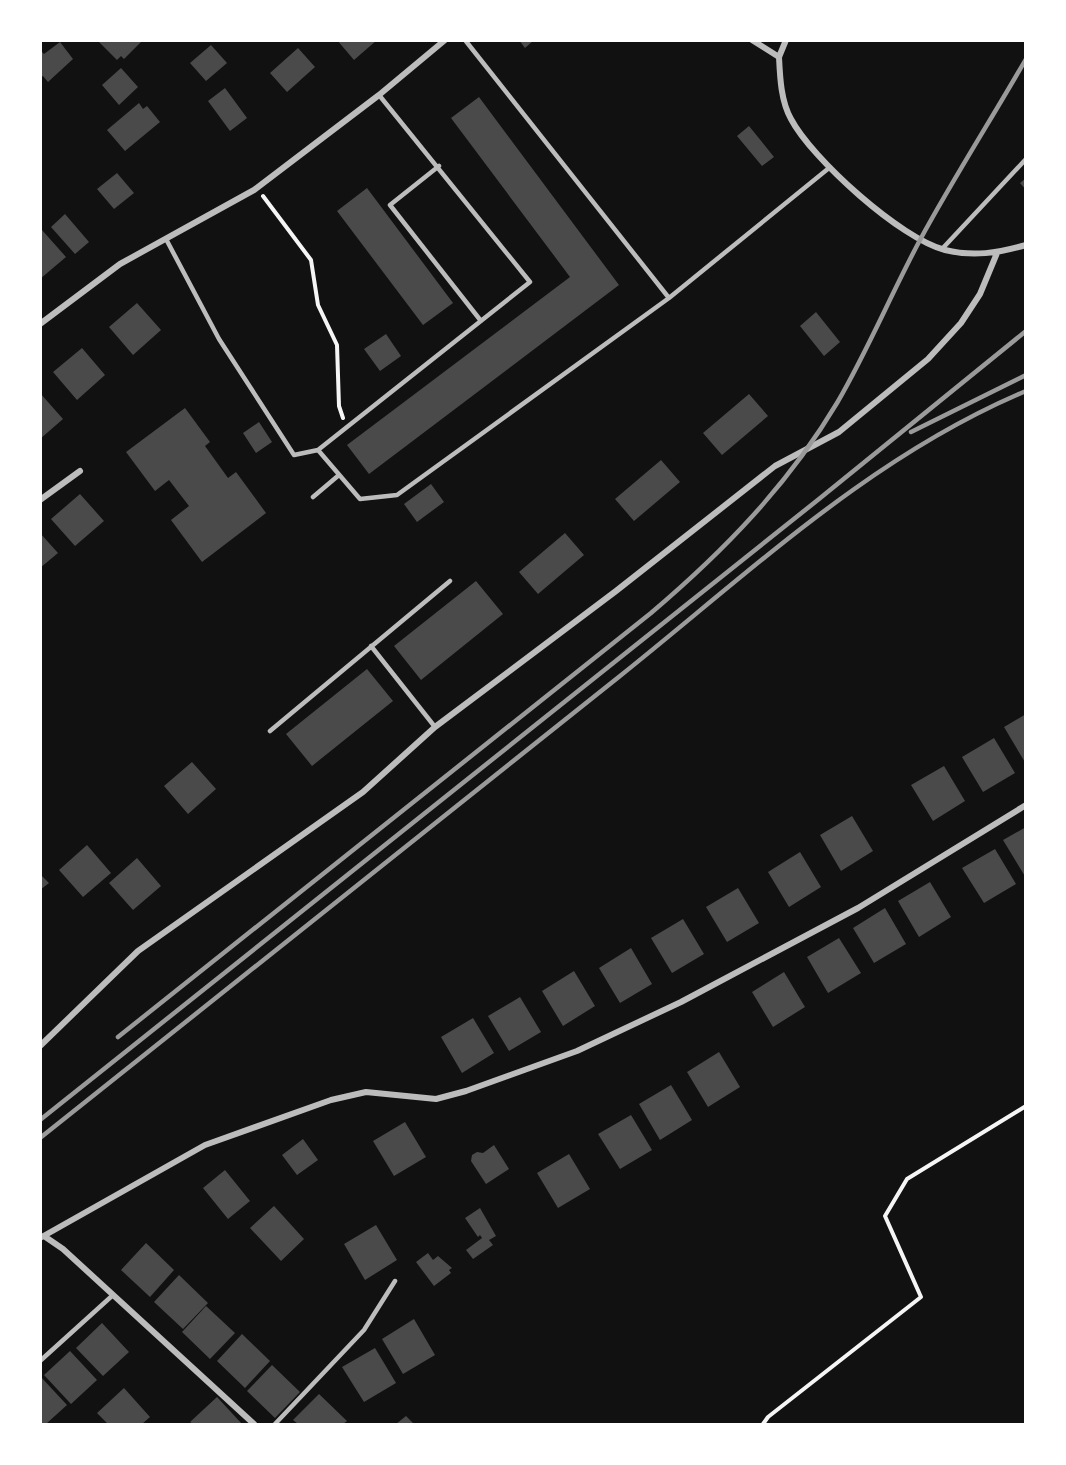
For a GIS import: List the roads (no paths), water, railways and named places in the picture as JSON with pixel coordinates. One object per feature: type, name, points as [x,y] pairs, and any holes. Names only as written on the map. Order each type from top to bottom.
[{"type":"street","points":[[40,324],[120,264],[257,188],[379,95],[445,40]]},
{"type":"street","points":[[752,40],[779,57]]},
{"type":"street","points":[[786,40],[779,57],[781,89],[789,117],[805,142],[829,168],[885,215],[920,239],[942,249],[965,254],[997,253],[1026,245]]},
{"type":"street","points":[[40,1046],[138,951],[363,792],[435,727],[616,591],[775,466],[839,432],[928,359],[961,323],[980,294],[997,253]]},
{"type":"street","points":[[40,500],[80,471]]},
{"type":"street","points":[[254,1425],[63,1250],[42,1237],[205,1144],[331,1100],[366,1092],[436,1099],[466,1091],[577,1051],[681,1002],[858,908],[1026,805]]},
{"type":"lane","points":[[465,40],[669,298]]},
{"type":"lane","points":[[166,239],[219,339],[294,455],[318,450],[531,282],[379,95]]},
{"type":"lane","points":[[942,249],[1026,159]]},
{"type":"lane","points":[[439,166],[390,205],[481,321]]},
{"type":"lane","points":[[318,450],[360,499],[397,495],[669,298],[829,168]]},
{"type":"lane","points":[[313,497],[339,474]]},
{"type":"lane","points":[[270,731],[450,581]]},
{"type":"lane","points":[[371,646],[435,727]]},
{"type":"lane","points":[[275,1425],[364,1330],[395,1281]]},
{"type":"lane","points":[[40,1361],[113,1295]]},
{"type":"railway","points":[[118,1037],[651,613],[704,566],[753,516],[798,462],[837,403],[920,240],[1026,59]]},
{"type":"railway","points":[[40,1120],[819,499],[1026,331]]},
{"type":"railway","points":[[911,432],[1026,375]]},
{"type":"railway","points":[[40,1138],[620,676],[813,519],[915,448],[969,418],[1026,391]]}]
